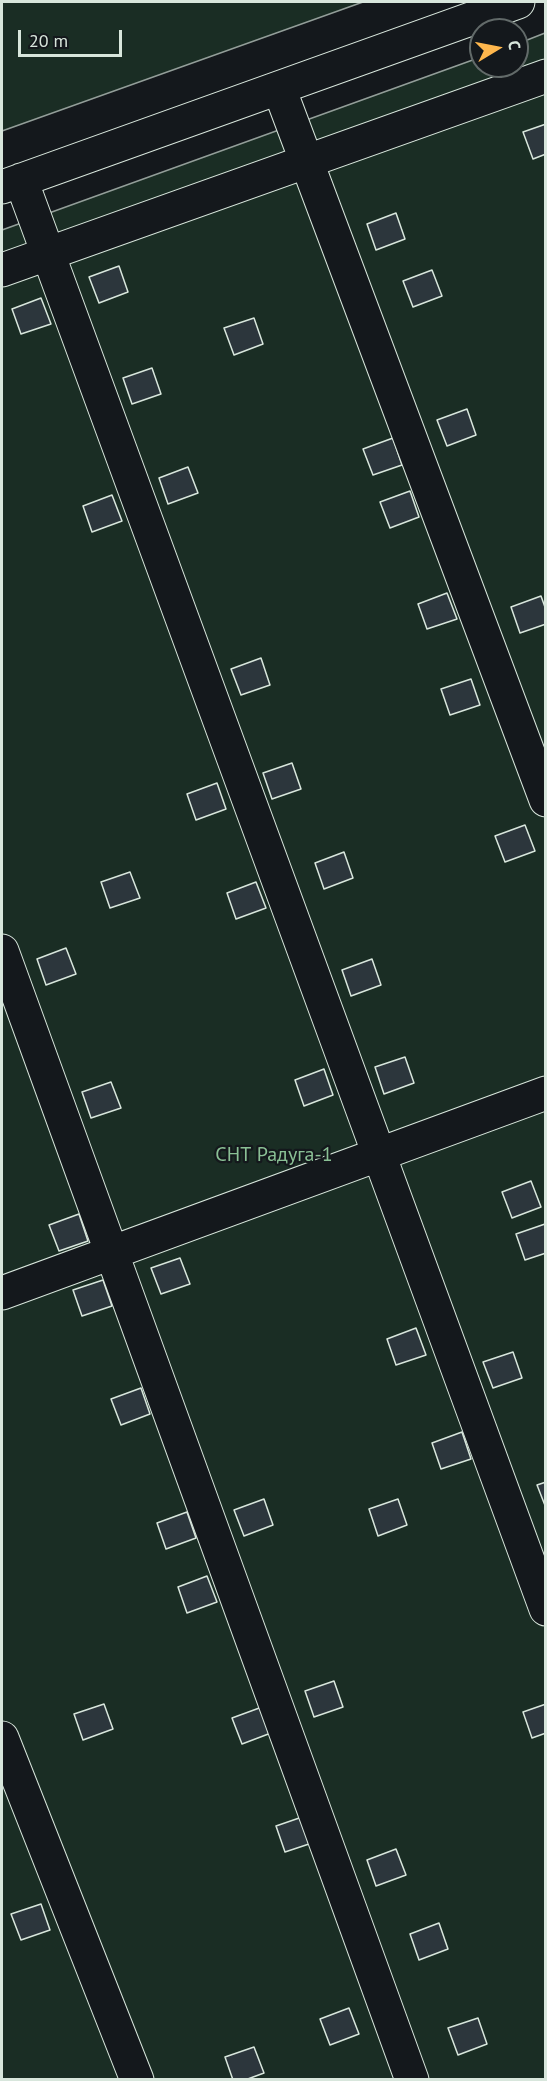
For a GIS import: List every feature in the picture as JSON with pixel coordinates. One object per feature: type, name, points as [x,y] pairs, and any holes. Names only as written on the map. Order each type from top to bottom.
[{"type":"street","points":[[518,2],[11,184],[48,254],[546,1609]]},
{"type":"street","points":[[2,270],[546,76]]},
{"type":"street","points":[[279,88],[546,800]]},
{"type":"street","points":[[2,951],[412,2079]]},
{"type":"street","points":[[2,1293],[546,1094]]},
{"type":"street","points":[[2,1738],[137,2079]]},
{"type":"green space","points":[[2,2],[363,2],[2,131]]},
{"type":"green space","name":"СНТ Радуга-1","points":[[545,33],[545,2079],[2,2079],[2,230],[469,61],[469,78],[529,78],[529,39]]},
{"type":"building","points":[[546,124],[546,154],[533,159],[523,132]]},
{"type":"building","points":[[396,213],[405,239],[376,250],[367,224]]},
{"type":"building","points":[[119,266],[128,292],[99,303],[89,277]]},
{"type":"building","points":[[432,270],[442,296],[413,307],[403,281]]},
{"type":"building","points":[[41,298],[51,324],[21,334],[12,309]]},
{"type":"building","points":[[254,318],[263,344],[234,355],[224,328]]},
{"type":"building","points":[[152,368],[161,394],[132,404],[123,378]]},
{"type":"building","points":[[467,409],[476,435],[447,446],[437,420]]},
{"type":"building","points":[[393,438],[402,465],[373,475],[363,449]]},
{"type":"building","points":[[188,467],[198,493],[168,504],[159,478]]},
{"type":"building","points":[[410,491],[419,517],[390,528],[380,502]]},
{"type":"building","points":[[112,495],[122,521],[92,532],[83,506]]},
{"type":"building","points":[[447,593],[457,619],[427,629],[418,604]]},
{"type":"building","points":[[541,596],[546,610],[546,624],[520,633],[511,607]]},
{"type":"building","points":[[261,658],[270,685],[241,695],[231,669]]},
{"type":"building","points":[[471,679],[480,705],[450,715],[441,689]]},
{"type":"building","points":[[292,763],[301,789],[272,799],[263,773]]},
{"type":"building","points":[[217,783],[226,809],[196,820],[187,794]]},
{"type":"building","points":[[525,825],[535,851],[505,862],[495,836]]},
{"type":"building","points":[[344,852],[353,878],[324,889],[315,863]]},
{"type":"building","points":[[130,872],[140,898],[110,908],[101,882]]},
{"type":"building","points":[[256,882],[266,908],[236,919],[227,893]]},
{"type":"building","points":[[66,948],[76,974],[46,985],[37,959]]},
{"type":"building","points":[[372,959],[381,985],[351,996],[342,970]]},
{"type":"building","points":[[405,1057],[414,1083],[384,1094],[375,1067]]},
{"type":"building","points":[[324,1069],[333,1095],[304,1106],[295,1080]]},
{"type":"building","points":[[111,1082],[121,1108],[91,1118],[82,1092]]},
{"type":"building","points":[[531,1181],[541,1207],[512,1218],[502,1192]]},
{"type":"building","points":[[79,1214],[88,1241],[59,1251],[49,1225]]},
{"type":"building","points":[[545,1224],[546,1253],[525,1260],[516,1234]]},
{"type":"building","points":[[180,1258],[190,1284],[161,1294],[151,1268]]},
{"type":"building","points":[[103,1280],[112,1306],[82,1316],[73,1290]]},
{"type":"building","points":[[416,1328],[426,1355],[396,1365],[387,1339]]},
{"type":"building","points":[[513,1352],[522,1378],[493,1388],[483,1362]]},
{"type":"building","points":[[141,1388],[150,1414],[121,1425],[111,1399]]},
{"type":"building","points":[[462,1432],[471,1459],[441,1469],[432,1443]]},
{"type":"building","points":[[546,1482],[546,1508],[537,1485]]},
{"type":"building","points":[[264,1499],[273,1525],[244,1536],[234,1510]]},
{"type":"building","points":[[398,1499],[407,1525],[378,1536],[369,1509]]},
{"type":"building","points":[[187,1512],[196,1538],[166,1549],[157,1523]]},
{"type":"building","points":[[207,1576],[217,1602],[187,1613],[178,1587]]},
{"type":"building","points":[[334,1681],[343,1707],[314,1717],[305,1691]]},
{"type":"building","points":[[104,1704],[113,1729],[83,1740],[74,1714]]},
{"type":"building","points":[[546,1704],[546,1733],[532,1738],[523,1712]]},
{"type":"building","points":[[262,1707],[271,1733],[242,1744],[232,1718]]},
{"type":"building","points":[[305,1816],[315,1842],[285,1852],[276,1826]]},
{"type":"building","points":[[396,1849],[406,1875],[376,1886],[367,1860]]},
{"type":"building","points":[[41,1904],[50,1930],[21,1940],[11,1914]]},
{"type":"building","points":[[439,1923],[448,1949],[419,1960],[410,1934]]},
{"type":"building","points":[[349,2008],[359,2034],[330,2045],[320,2019]]},
{"type":"building","points":[[478,2018],[487,2044],[458,2055],[448,2028]]},
{"type":"building","points":[[254,2047],[264,2073],[245,2080],[233,2080],[225,2057]]}]
